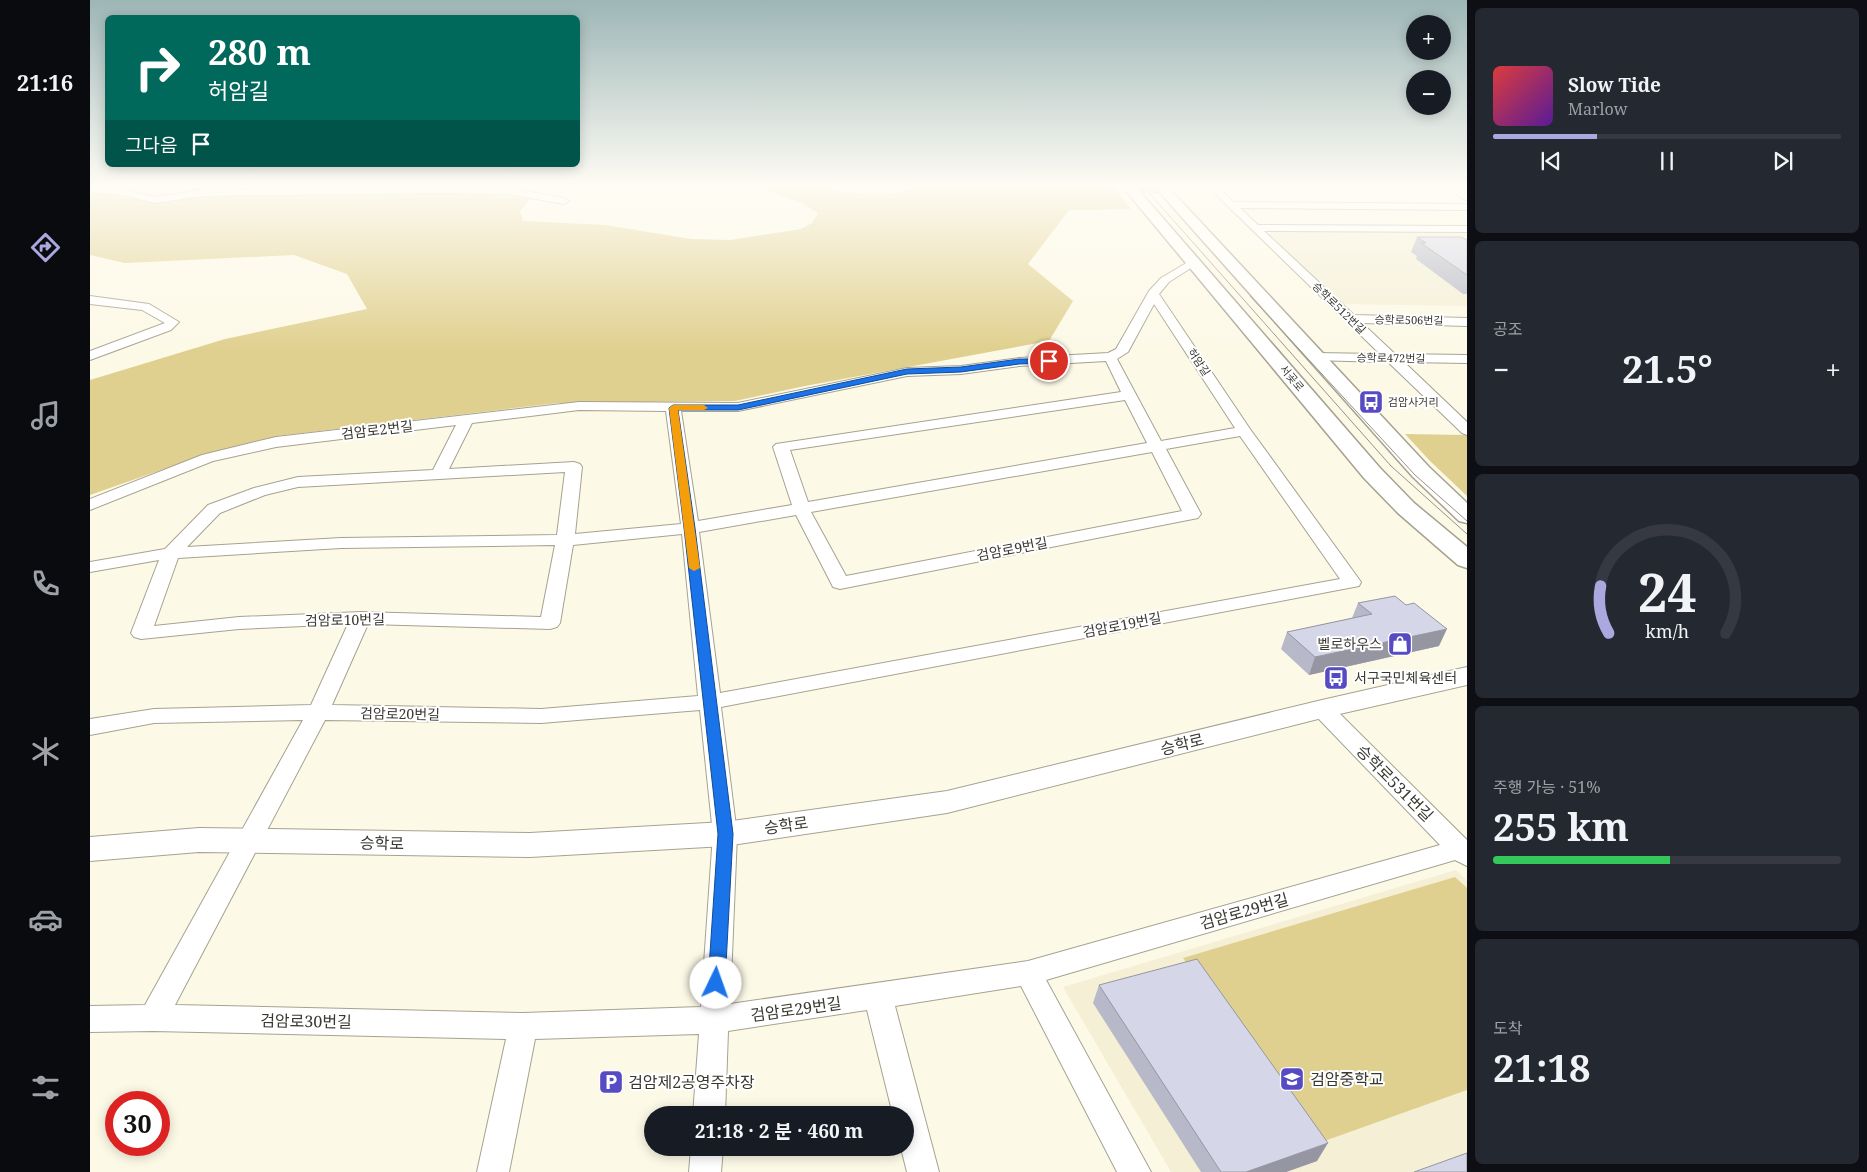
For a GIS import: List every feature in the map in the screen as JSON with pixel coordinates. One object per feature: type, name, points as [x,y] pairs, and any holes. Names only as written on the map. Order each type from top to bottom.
[{"type":"main road","name":"서곶로","points":[[1175,241],[1372,473],[1406,508],[1467,560]]},
{"type":"main road","name":"서곶로","points":[[1187,241],[1351,433],[1428,515],[1467,549]]},
{"type":"main road","points":[[1210,241],[1420,472],[1467,516]]},
{"type":"street","name":"승학로512번길","points":[[1270,241],[1467,430]]},
{"type":"street","points":[[709,1106],[726,834],[690,528],[673,408],[738,408],[907,372],[961,370],[1019,362],[1110,357],[1120,352],[1153,294],[1165,280],[1193,262]]},
{"type":"street","name":"허암길","points":[[1153,294],[1244,431]]},
{"type":"street","points":[[90,300],[146,308],[173,322],[167,328],[90,356]]},
{"type":"street","name":"승학로506번길","points":[[1351,319],[1467,322]]},
{"type":"street","points":[[1110,357],[1158,446]]},
{"type":"street","name":"승학로472번길","points":[[1316,357],[1467,358]]},
{"type":"street","name":"검암로9번길","points":[[1130,395],[781,447],[801,508],[840,583],[1192,514],[1158,446]]},
{"type":"street","name":"검암로2번길","points":[[90,505],[208,458],[276,442],[579,406],[673,408]]},
{"type":"street","points":[[439,473],[466,420]]},
{"type":"street","points":[[90,567],[171,553],[341,544],[565,540],[690,528],[1244,431]]},
{"type":"street","name":"검암로19번길","points":[[710,702],[1352,582],[1244,431]]},
{"type":"street","name":"검암로10번길","points":[[574,467],[565,540],[550,623],[361,618],[239,623],[141,633],[171,553],[214,509],[260,491],[298,482],[439,473],[574,467]]},
{"type":"street","points":[[153,1018],[318,712],[361,618]]},
{"type":"street","name":"승학로","points":[[90,849],[199,840],[530,845],[726,834],[947,802],[1467,676]]},
{"type":"street","name":"검암로20번길","points":[[90,727],[154,716],[318,712],[541,716],[710,702]]},
{"type":"street","name":"승학로531번길","points":[[1322,710],[1463,852]]},
{"type":"street","name":"검암로29번길","points":[[714,1020],[878,997],[1028,973],[1463,852]]},
{"type":"street","points":[[1028,973],[1135,1172]]},
{"type":"street","points":[[878,997],[923,1172]]},
{"type":"street","name":"검암로30번길","points":[[90,1019],[153,1018],[523,1026],[714,1020]]},
{"type":"street","points":[[493,1172],[523,1026]]},
{"type":"street","points":[[705,1172],[706,1156]]},
{"type":"shaded area","points":[[90,241],[1046,241],[1028,264],[1073,301],[1049,341],[805,386],[735,401],[558,403],[277,436],[201,456],[90,495],[90,380],[225,339],[367,309],[347,274],[294,255],[125,263],[90,255]]},
{"type":"shaded area","points":[[1275,241],[1467,241],[1467,306],[1342,304]]},
{"type":"shaded area","points":[[1405,434],[1467,435],[1467,496],[1429,460]]},
{"type":"shaded area","name":"검암중학교","points":[[1456,870],[1467,881],[1467,1172],[1171,1172],[1063,987]]},
{"type":"shaded area","points":[[1455,877],[1467,888],[1467,1090],[1316,1144],[1183,958]]},
{"type":"building","points":[[1423,241],[1467,241],[1467,275],[1421,243],[1426,243]]},
{"type":"building","points":[[1395,596],[1406,605],[1414,603],[1447,629],[1315,657],[1287,632],[1372,614],[1358,603]]},
{"type":"building","points":[[1197,959],[1328,1143],[1246,1172],[1221,1172],[1099,985]]},
{"type":"building","points":[[1467,1153],[1467,1172],[1414,1172]]},
{"type":"tram line","points":[[1191,241],[1391,466],[1467,534]]},
{"type":"tram line","points":[[1250,296],[1415,475],[1467,521]]},
{"type":"slow traffic","points":[[694,568],[673,408],[704,408]]},
{"type":"place","name":"검암사거리","points":[[1371,402]]},
{"type":"place","name":"벨로하우스","points":[[1400,644]]},
{"type":"place","name":"서구국민체육센터","points":[[1336,678]]},
{"type":"place","name":"검암중학교","points":[[1292,1079]]},
{"type":"place","name":"검암제2공영주차장","points":[[611,1082]]},
{"type":"route","points":[[716,983],[726,834],[690,528],[673,408],[738,408],[907,372],[961,370],[1019,362],[1049,361]]}]
